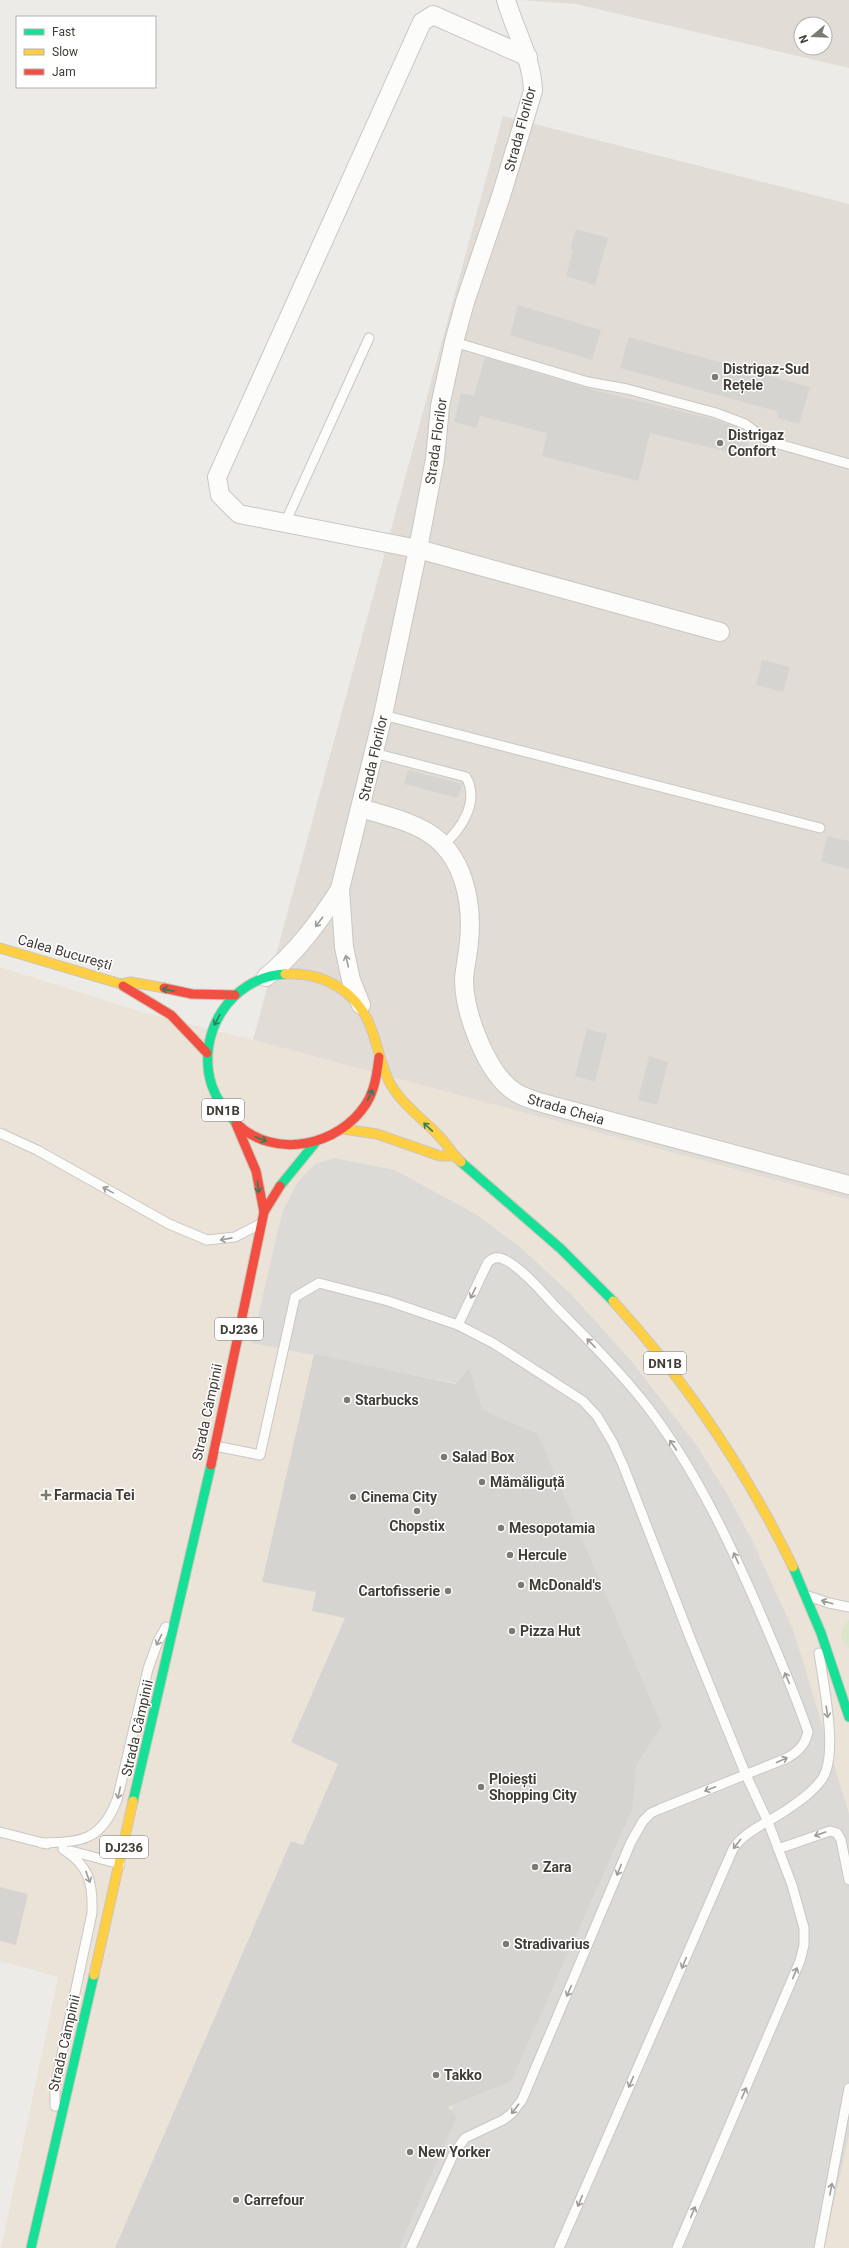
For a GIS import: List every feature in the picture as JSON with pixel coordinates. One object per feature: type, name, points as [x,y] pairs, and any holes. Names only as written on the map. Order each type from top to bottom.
[{"type":"main road","name":"Calea București","points":[[0,948],[121,984]]},
{"type":"main road","name":"DN1B","points":[[284,973],[303,973],[338,985],[352,997],[364,1011],[374,1033],[378,1057],[377,1078],[370,1097],[358,1115],[343,1129],[315,1143],[282,1145],[260,1139],[236,1124],[223,1110],[213,1092],[208,1072],[207,1053],[215,1021],[234,995],[249,984],[266,977],[284,973]]},
{"type":"main road","points":[[121,984],[131,982],[192,994],[234,995]]},
{"type":"main road","points":[[121,984],[127,990],[171,1015],[207,1053]]},
{"type":"main road","name":"DN1B","points":[[378,1057],[391,1085],[400,1099],[447,1144],[454,1156],[552,1241],[594,1281],[665,1362],[699,1408],[756,1496],[783,1546],[839,1673],[849,1718]]},
{"type":"main road","name":"DJ236","points":[[236,1124],[256,1171],[264,1212]]},
{"type":"main road","points":[[343,1129],[377,1134],[440,1156],[454,1156]]},
{"type":"main road","name":"DJ236","points":[[264,1212],[284,1178],[315,1143]]},
{"type":"main road","name":"Strada Câmpinii","points":[[31,2248],[178,1607],[264,1212]]},
{"type":"street","name":"Strada Florilor","points":[[340,889],[383,715],[418,549],[435,460],[440,406],[454,342],[465,302],[501,196],[533,91],[533,74],[528,57],[506,0]]},
{"type":"street","points":[[528,57],[432,15],[422,22],[412,38],[217,477],[220,495],[239,514],[418,549],[720,632]]},
{"type":"street","name":"Strada Cheia","points":[[361,808],[411,824],[428,832],[455,861],[465,884],[468,904],[469,941],[464,978],[468,1009],[490,1064],[501,1080],[515,1092],[546,1104],[849,1185]]},
{"type":"street","points":[[266,977],[287,960],[312,932],[340,889]]},
{"type":"street","points":[[340,889],[344,947],[351,980],[364,1011]]},
{"type":"lane","points":[[285,523],[369,338]]},
{"type":"lane","points":[[454,342],[588,382],[627,389],[716,413],[745,424],[768,442],[849,464]]},
{"type":"lane","points":[[383,715],[820,828]]},
{"type":"lane","points":[[374,753],[466,778],[470,784],[471,797],[463,824],[442,846]]},
{"type":"lane","points":[[0,1133],[36,1150],[169,1224],[207,1240],[235,1237],[261,1223]]},
{"type":"lane","points":[[412,2248],[454,2153],[465,2138],[503,2120],[511,2114],[522,2100],[620,1866],[643,1822],[651,1813],[746,1775],[796,1753],[806,1742],[808,1732],[728,1538],[689,1469],[647,1407],[618,1371],[512,1264],[504,1259],[495,1258],[488,1262],[458,1325]]},
{"type":"lane","points":[[214,1446],[260,1455],[295,1297],[319,1283],[388,1301],[458,1325],[493,1343],[583,1401],[606,1429],[636,1498],[691,1640],[746,1775],[768,1822],[803,1922],[804,1945],[759,2058],[677,2248]]},
{"type":"lane","points":[[805,1595],[829,1603],[849,1607]]},
{"type":"lane","points":[[41,1843],[66,1842],[85,1839],[99,1830],[110,1818],[117,1800],[148,1669],[158,1640],[178,1607]]},
{"type":"lane","points":[[559,2248],[733,1849],[747,1834],[768,1822],[810,1792],[823,1779],[828,1764],[830,1745],[815,1618]]},
{"type":"lane","points":[[778,1849],[830,1831],[837,1833],[841,1840],[849,1880]]},
{"type":"lane","points":[[0,1832],[120,1864]]},
{"type":"lane","points":[[55,2145],[55,2087],[92,1912],[93,1893],[88,1875],[78,1859],[63,1849]]},
{"type":"lane","points":[[819,2248],[849,2088]]},
{"type":"shaded area","points":[[521,0],[849,0],[849,68],[798,56],[833,56],[833,16],[793,16],[793,55],[576,4]]},
{"type":"shaded area","points":[[503,116],[849,204],[849,1200],[253,1040]]},
{"type":"shaded area","points":[[0,967],[145,1013],[253,1040],[849,1200],[849,2248],[1,2248],[58,1977],[0,1961]]},
{"type":"shaded area","points":[[334,1158],[395,1170],[477,1215],[520,1247],[571,1294],[633,1363],[697,1446],[726,1492],[753,1542],[794,1632],[849,1814],[849,2135],[824,2248],[399,2248],[457,2117],[451,2110],[454,2105],[511,2082],[633,1808],[636,1766],[662,1726],[538,1434],[483,1410],[469,1369],[455,1383],[252,1343],[282,1213],[297,1183],[315,1164]]},
{"type":"green space","points":[[849,1620],[849,1648],[843,1642],[842,1631],[843,1627]]},
{"type":"building","points":[[576,229],[608,238],[595,285],[566,276],[573,250],[570,249]]},
{"type":"building","points":[[518,305],[601,330],[592,360],[510,335]]},
{"type":"building","name":"Distrigaz-Sud Rețele","points":[[629,337],[810,387],[799,424],[777,418],[779,412],[620,368]]},
{"type":"building","points":[[485,357],[586,388],[716,420],[738,428],[757,459],[650,433],[638,481],[542,456],[547,433],[480,416],[477,428],[454,422],[461,393],[474,396]]},
{"type":"building","points":[[762,660],[790,667],[783,692],[756,685]]},
{"type":"building","points":[[408,770],[462,784],[458,798],[404,784]]},
{"type":"building","points":[[827,836],[849,841],[849,869],[821,862]]},
{"type":"building","points":[[587,1029],[607,1034],[595,1082],[575,1076]]},
{"type":"building","points":[[649,1056],[668,1062],[657,1105],[638,1100]]},
{"type":"building","name":"Ploiești Shopping City","points":[[314,1354],[455,1384],[469,1368],[483,1410],[538,1434],[662,1726],[636,1766],[633,1808],[511,2082],[448,2107],[457,2117],[399,2248],[115,2248],[291,1841],[303,1845],[338,1764],[291,1742],[345,1618],[312,1611],[316,1592],[262,1582]]},
{"type":"building","points":[[0,1887],[28,1894],[16,1945],[0,1941]]},
{"type":"traffic: fast","points":[[237,1124],[219,1101],[212,1086],[208,1067],[208,1047],[213,1029],[222,1012],[233,997],[248,986],[265,978],[285,974]]},
{"type":"traffic: fast","points":[[280,1186],[315,1143]]},
{"type":"traffic: fast","points":[[461,1162],[561,1249],[613,1301]]},
{"type":"traffic: fast","points":[[133,1801],[211,1465]]},
{"type":"traffic: fast","points":[[793,1567],[821,1633],[849,1717]]},
{"type":"traffic: fast","points":[[31,2248],[94,1975]]},
{"type":"traffic: slow","points":[[0,948],[121,984],[131,982],[164,988]]},
{"type":"traffic: slow","points":[[285,974],[300,974],[327,981],[339,987],[359,1005],[366,1017],[391,1085],[401,1099],[445,1142],[461,1162]]},
{"type":"traffic: slow","points":[[343,1129],[377,1134],[440,1156],[454,1156]]},
{"type":"traffic: slow","points":[[613,1301],[640,1331],[690,1395],[713,1428],[735,1461],[775,1531],[793,1567]]},
{"type":"traffic: slow","points":[[94,1975],[133,1801]]},
{"type":"traffic: jam","points":[[123,986],[171,1015],[207,1053]]},
{"type":"traffic: jam","points":[[164,988],[192,994],[235,995]]},
{"type":"traffic: jam","points":[[237,1124],[252,1135],[269,1142],[287,1145],[306,1143],[323,1138],[340,1130],[354,1118],[369,1099],[374,1087],[379,1057]]},
{"type":"traffic: jam","points":[[236,1124],[256,1171],[264,1212]]},
{"type":"traffic: jam","points":[[211,1465],[264,1212],[280,1186]]},
{"type":"place","name":"Distrigaz-Sud Rețele","points":[[715,377]]},
{"type":"place","name":"Distrigaz Confort","points":[[720,443]]},
{"type":"place","name":"Starbucks","points":[[347,1400]]},
{"type":"place","name":"Salad Box","points":[[444,1457]]},
{"type":"place","name":"Mămăliguță","points":[[482,1482]]},
{"type":"place","name":"Farmacia Tei","points":[[46,1495]]},
{"type":"place","name":"Cinema City","points":[[353,1497]]},
{"type":"place","name":"Chopstix","points":[[417,1511]]},
{"type":"place","name":"Mesopotamia","points":[[501,1528]]},
{"type":"place","name":"Hercule","points":[[510,1555]]},
{"type":"place","name":"McDonald's","points":[[521,1585]]},
{"type":"place","name":"Cartofisserie","points":[[448,1591]]},
{"type":"place","name":"Pizza Hut","points":[[512,1631]]},
{"type":"place","name":"Ploiești Shopping City","points":[[481,1787]]},
{"type":"place","name":"Zara","points":[[535,1867]]},
{"type":"place","name":"Stradivarius","points":[[506,1944]]},
{"type":"place","name":"Takko","points":[[436,2075]]},
{"type":"place","name":"New Yorker","points":[[410,2152]]},
{"type":"place","name":"Carrefour","points":[[236,2200]]}]
